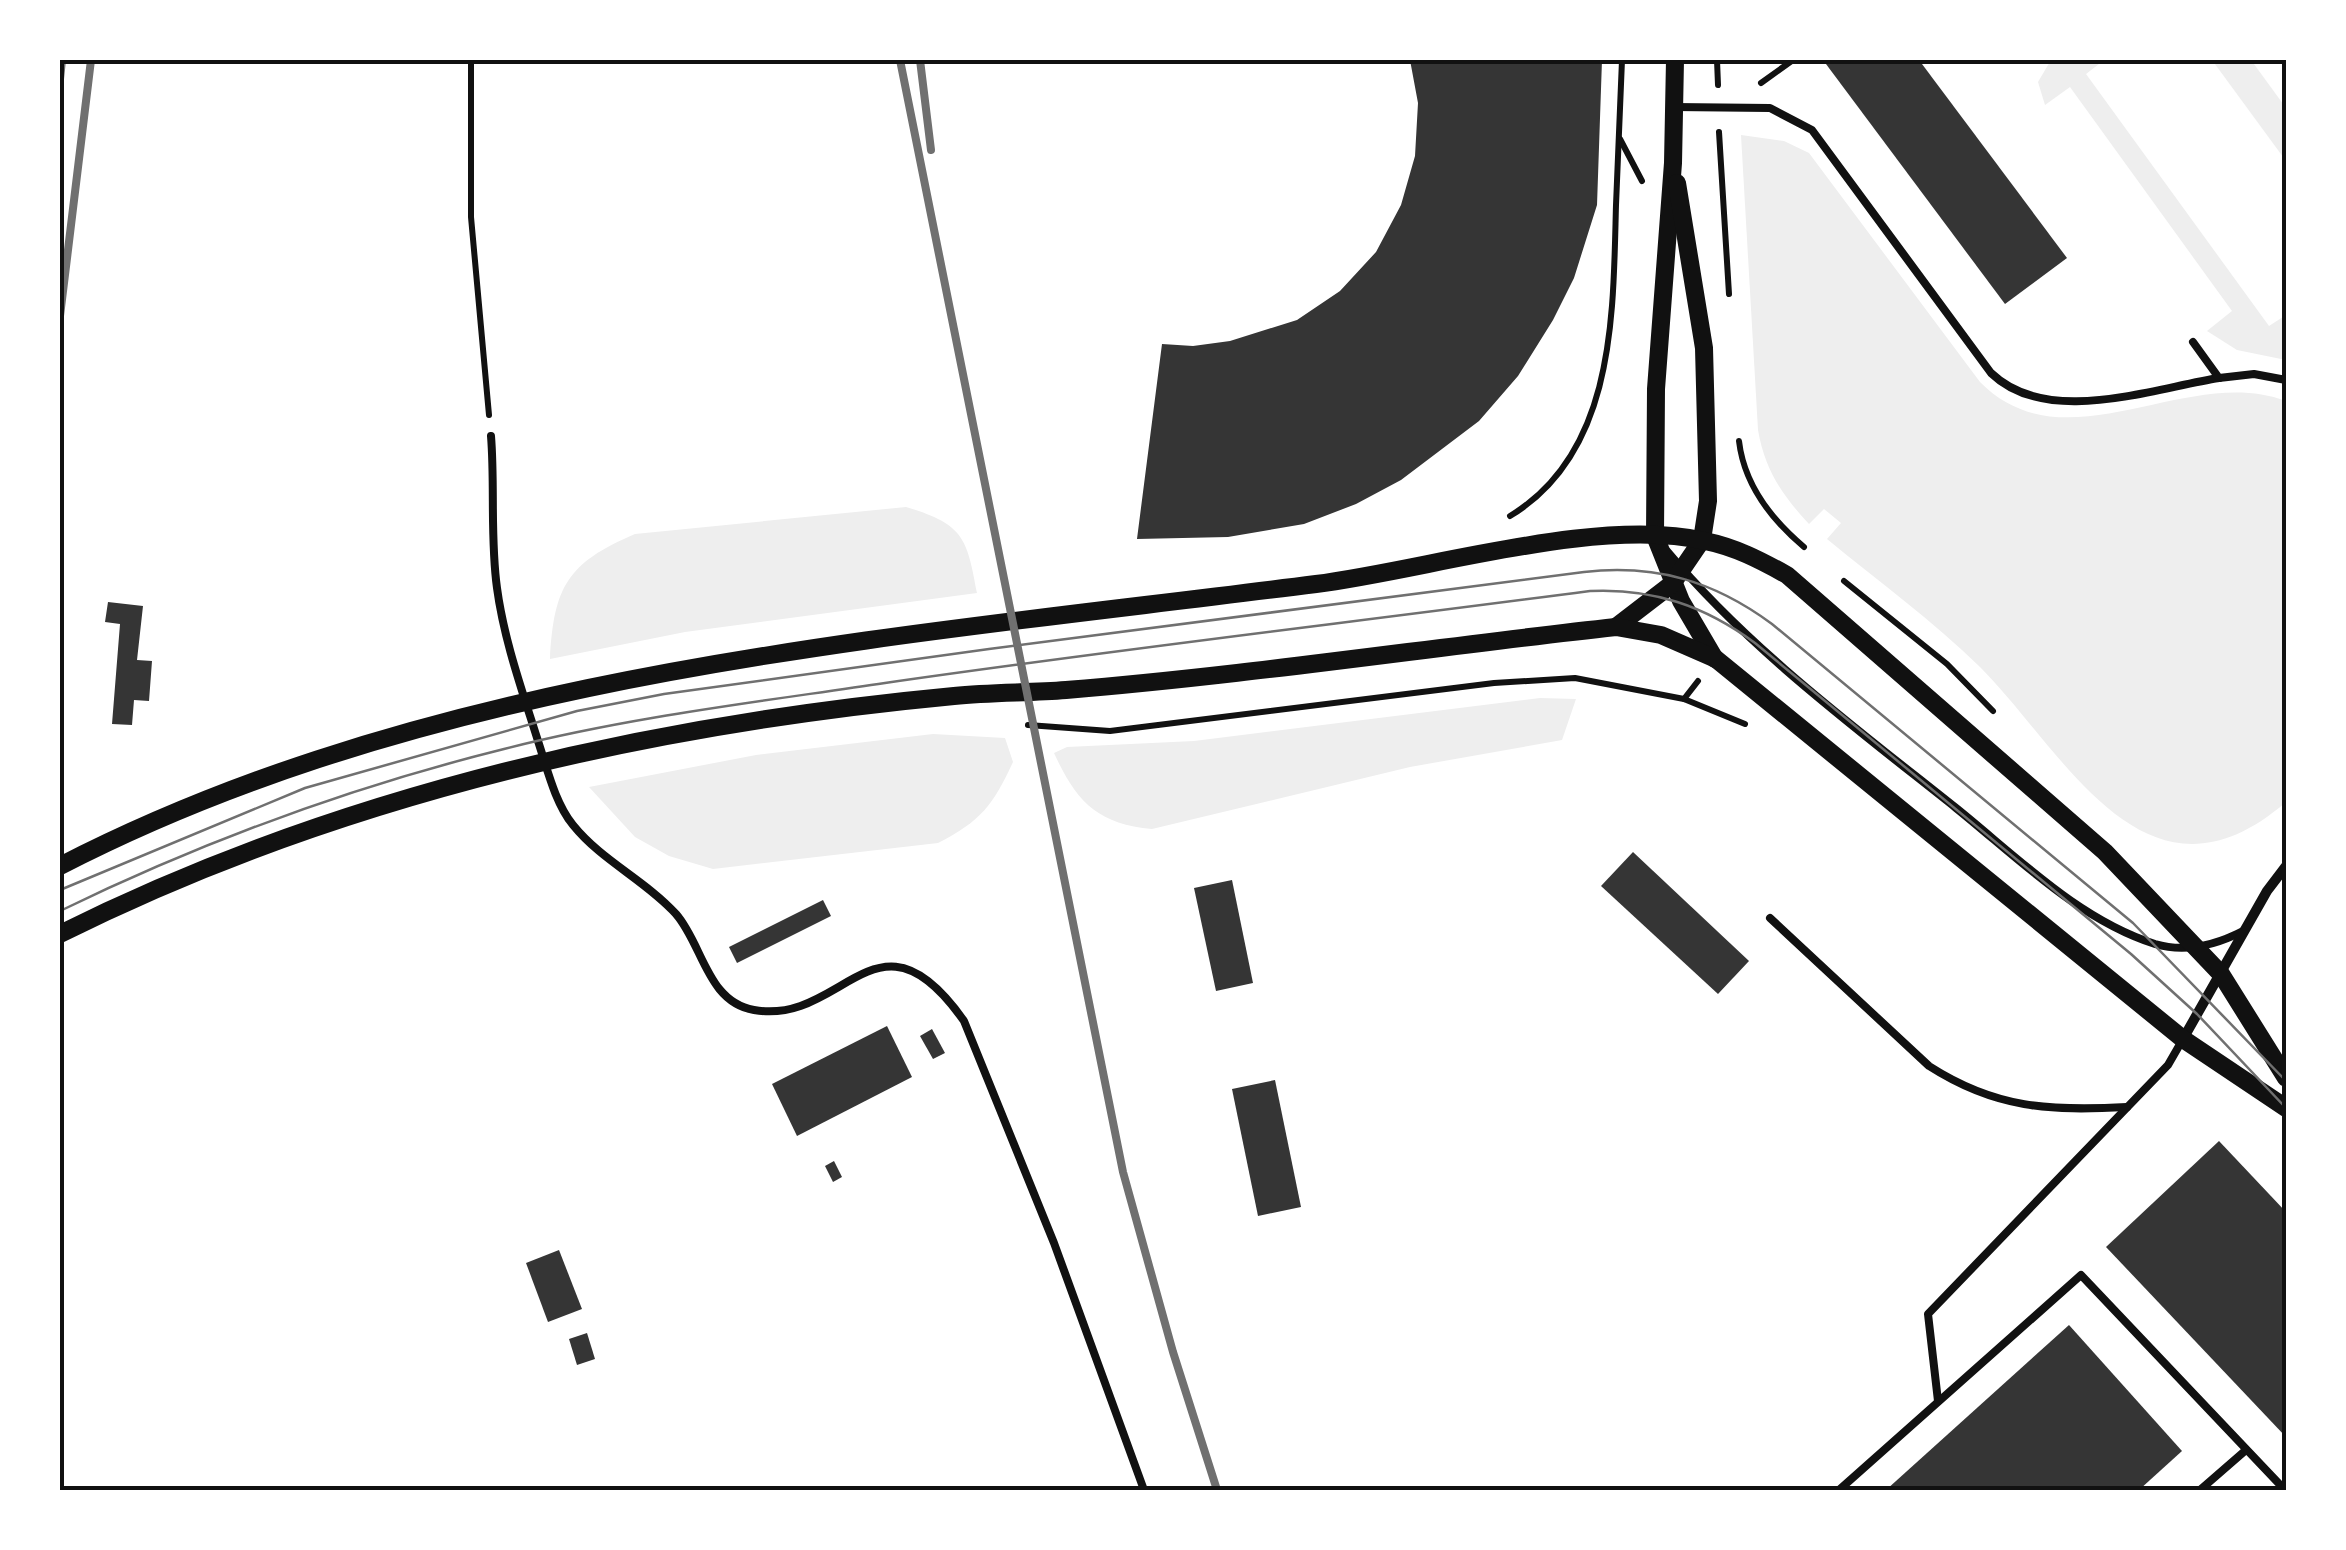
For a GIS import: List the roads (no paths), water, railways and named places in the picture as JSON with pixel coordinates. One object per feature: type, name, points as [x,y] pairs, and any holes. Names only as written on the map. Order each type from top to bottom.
[{"type":"street","points":[[1675,60],[1673,163],[1656,389],[1655,536],[1716,659]]},
{"type":"street","points":[[1616,627],[1678,577],[1702,540],[1708,500],[1706,363],[1673,163]]},
{"type":"street","points":[[60,866],[242,787],[363,746],[498,708],[665,675],[952,630],[1323,583],[1610,536],[1702,540],[1762,561],[1803,588],[2105,852],[2221,974],[2286,1078]]},
{"type":"street","points":[[60,934],[255,849],[375,807],[509,768],[672,734],[954,696],[1066,690],[1616,627],[1661,635],[1716,659],[2183,1039],[2286,1108]]},
{"type":"street","points":[[2183,1039],[2286,866]]},
{"type":"lane","points":[[1674,108],[1770,108],[1812,130],[1991,373],[2017,393],[2072,403],[2254,374],[2286,380]]},
{"type":"lane","points":[[2193,342],[2219,378]]},
{"type":"lane","points":[[491,436],[496,585],[508,648],[548,772],[570,822],[598,852],[675,913],[718,990],[738,1006],[776,1012],[876,967],[904,967],[945,994],[964,1021],[1054,1243],[1144,1490]]},
{"type":"lane","points":[[1678,577],[2052,886],[2109,924],[2157,944],[2197,948],[2246,930]]},
{"type":"lane","points":[[1770,918],[1950,1080],[2001,1101],[2052,1111],[2127,1108]]},
{"type":"lane","points":[[1938,1400],[1928,1314],[2168,1065],[2183,1039]]},
{"type":"lane","points":[[1839,1490],[2081,1275],[2284,1490]]},
{"type":"lane","points":[[2200,1490],[2246,1450]]},
{"type":"tram line","points":[[60,890],[305,788],[577,711],[664,694],[989,649],[1584,572],[1636,571],[1706,587],[1772,624],[2133,923],[2286,1081]]},
{"type":"tram line","points":[[60,911],[278,818],[447,764],[598,728],[1149,647],[1613,591],[1657,596],[1697,609],[1755,643],[2131,954],[2197,1014],[2286,1108]]},
{"type":"railway","points":[[60,79],[62,60]]},
{"type":"railway","points":[[60,316],[91,60]]},
{"type":"railway","points":[[900,60],[1123,1172],[1173,1352],[1217,1490]]},
{"type":"railway","points":[[920,60],[931,150]]}]
